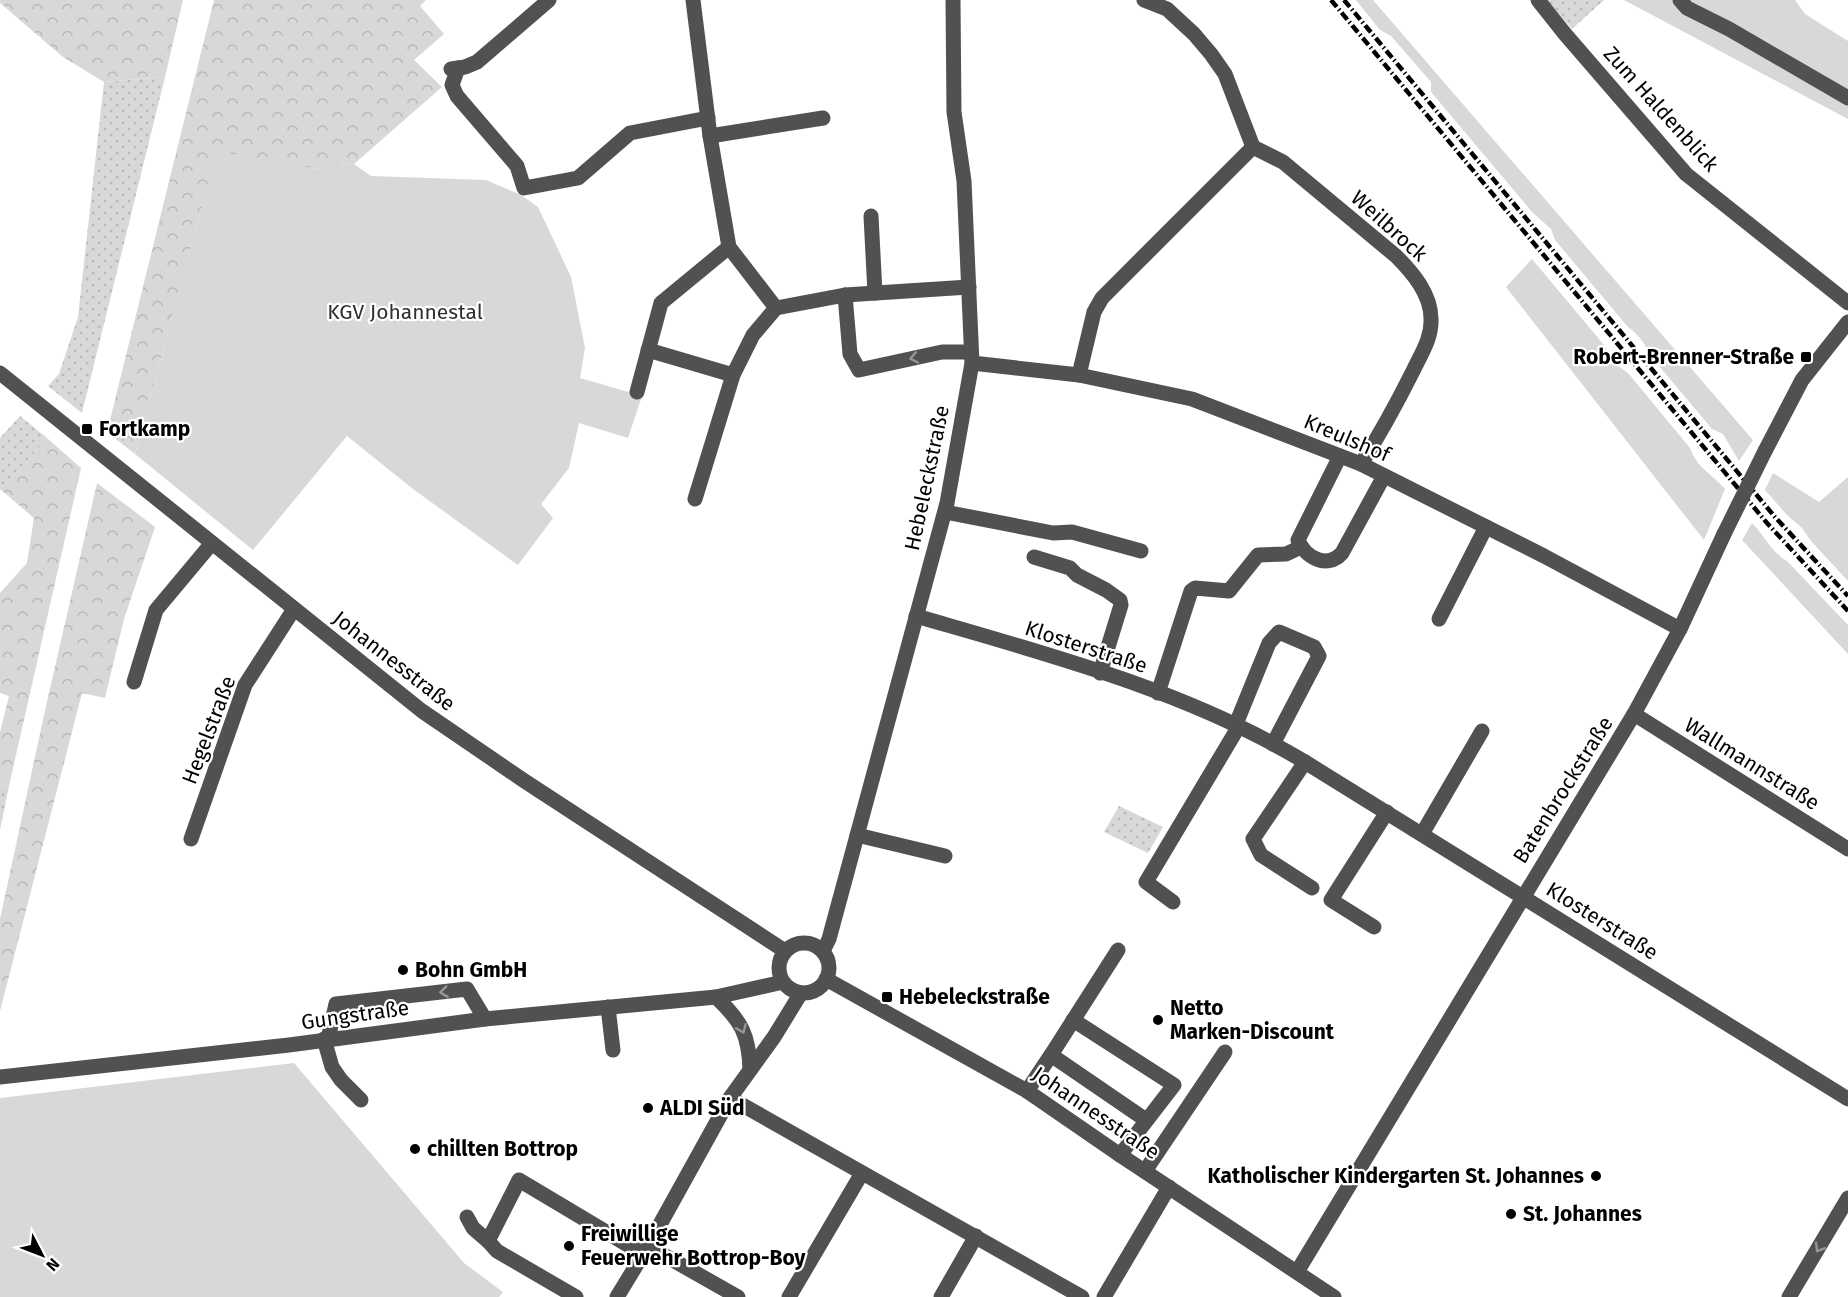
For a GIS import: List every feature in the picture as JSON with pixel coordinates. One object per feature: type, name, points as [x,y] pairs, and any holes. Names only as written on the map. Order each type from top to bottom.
[{"type":"street","points":[[549,0],[477,62],[454,69],[452,85],[457,96],[514,161],[524,188],[578,178],[630,133],[708,118]]},
{"type":"street","points":[[693,0],[710,135],[729,248],[776,308]]},
{"type":"street","name":"Hebeleckstraße","points":[[823,951],[829,939],[945,512],[971,358],[964,181],[954,112],[953,0]]},
{"type":"street","points":[[1079,375],[1094,312],[1102,298],[1253,147],[1225,74],[1211,54],[1194,34],[1167,9],[1144,0]]},
{"type":"street","name":"Zum Haldenblick","points":[[1538,0],[1686,174],[1848,303]]},
{"type":"street","points":[[1680,0],[1687,8],[1729,29],[1848,98]]},
{"type":"street","points":[[710,135],[823,118]]},
{"type":"street","name":"Weilbrock","points":[[1253,147],[1283,162],[1396,256],[1411,270],[1428,303],[1432,318],[1430,336],[1390,417],[1361,464]]},
{"type":"street","points":[[871,216],[875,293]]},
{"type":"street","points":[[637,392],[661,303],[729,248]]},
{"type":"street","points":[[694,499],[734,375],[753,335],[776,308],[845,295],[969,287]]},
{"type":"street","name":"Kreulshof","points":[[845,295],[850,354],[859,370],[942,352],[1079,375],[1192,399],[1361,464],[1680,629]]},
{"type":"street","name":"Batenbrockstraße","points":[[1297,1272],[1634,714],[1680,629],[1724,534],[1802,380],[1848,322]]},
{"type":"street","points":[[648,350],[734,375]]},
{"type":"street","name":"Johannesstraße","points":[[0,373],[422,711],[523,780],[785,951]]},
{"type":"street","points":[[1340,456],[1298,540],[1307,554],[1321,561],[1328,562],[1337,558],[1384,476]]},
{"type":"street","points":[[945,512],[1053,533],[1072,532],[1141,551]]},
{"type":"street","points":[[1438,620],[1486,527]]},
{"type":"street","points":[[134,682],[156,610],[212,543]]},
{"type":"street","points":[[1158,693],[1191,591],[1195,588],[1228,591],[1258,555],[1286,554],[1301,547]]},
{"type":"street","points":[[1034,557],[1063,564],[1077,575],[1120,600],[1122,605],[1100,673]]},
{"type":"street","name":"Hegelstraße","points":[[191,839],[245,685],[294,609]]},
{"type":"street","name":"Klosterstraße","points":[[916,616],[1100,673],[1158,693],[1237,725],[1305,762],[1387,812],[1848,1100]]},
{"type":"street","points":[[1173,902],[1146,882],[1237,725],[1269,643],[1279,632],[1314,647],[1319,656],[1273,744]]},
{"type":"street","name":"Wallmannstraße","points":[[1634,714],[1848,849]]},
{"type":"street","points":[[1422,834],[1482,731]]},
{"type":"street","points":[[1305,762],[1253,839],[1261,855],[1312,888]]},
{"type":"street","points":[[1374,927],[1330,900],[1387,812]]},
{"type":"street","points":[[857,834],[945,856]]},
{"type":"street","points":[[804,942],[823,951],[828,962],[826,979],[818,988],[801,993],[791,989],[783,982],[779,963],[790,946],[804,942]]},
{"type":"street","points":[[1027,1091],[1118,950]]},
{"type":"street","name":"Johannesstraße","points":[[826,979],[1027,1091],[1334,1297]]},
{"type":"street","name":"Gungstraße","points":[[0,1077],[485,1019],[716,997],[783,982]]},
{"type":"street","points":[[361,1100],[341,1080],[332,1067],[326,1039],[336,1004],[467,989],[485,1019]]},
{"type":"street","points":[[617,1297],[646,1250],[730,1098],[774,1037],[801,993]]},
{"type":"street","points":[[716,997],[741,1024],[750,1053],[750,1070]]},
{"type":"street","points":[[608,1007],[613,1050]]},
{"type":"street","points":[[1072,1020],[1174,1085],[1120,1155]]},
{"type":"street","points":[[1145,1172],[1225,1052]]},
{"type":"street","points":[[1051,1055],[1146,1120]]},
{"type":"street","points":[[730,1098],[1082,1297]]},
{"type":"street","points":[[789,1297],[862,1173]]},
{"type":"street","points":[[488,1241],[519,1180],[646,1250],[714,1291],[738,1297]]},
{"type":"street","points":[[1104,1297],[1169,1187]]},
{"type":"street","points":[[1789,1297],[1848,1198]]},
{"type":"street","points":[[467,1216],[473,1228],[496,1251],[576,1297]]},
{"type":"street","points":[[941,1297],[976,1236]]},
{"type":"green space","points":[[0,0],[183,0],[165,77],[104,82],[63,57],[0,3]]},
{"type":"green space","points":[[214,0],[426,0],[420,6],[444,34],[414,60],[442,87],[354,164],[317,169],[217,151],[135,454],[107,432]]},
{"type":"green space","points":[[1356,0],[1373,0],[1753,440],[1739,461],[1723,434],[1712,429],[1649,354],[1640,338],[1627,326],[1555,240],[1551,229],[1532,212],[1431,92],[1431,82],[1391,36],[1380,30]]},
{"type":"green space","points":[[1547,0],[1604,0],[1572,29]]},
{"type":"green space","points":[[1624,0],[1795,0],[1805,14],[1848,41],[1848,119]]},
{"type":"green space","points":[[165,77],[82,413],[48,386],[59,374],[78,317],[104,82]]},
{"type":"green space","name":"KGV Johannestal","points":[[217,150],[317,169],[354,164],[371,176],[486,180],[521,195],[538,207],[571,277],[585,348],[580,378],[642,396],[628,438],[579,423],[569,468],[541,504],[553,518],[518,565],[413,489],[347,436],[253,550],[135,454]]},
{"type":"green space","points":[[1532,259],[1604,345],[1614,361],[1628,373],[1690,448],[1700,466],[1725,489],[1704,540],[1506,287]]},
{"type":"green space","points":[[20,416],[47,438],[0,490],[0,438]]},
{"type":"green space","points":[[47,438],[81,468],[9,786],[0,785],[0,732],[9,696],[0,693],[0,593],[27,563],[34,518],[0,489]]},
{"type":"green space","points":[[1773,473],[1819,502],[1848,477],[1848,581],[1765,490]]},
{"type":"green space","points":[[97,483],[155,527],[124,619],[105,698],[82,693],[0,1011],[0,919]]},
{"type":"green space","points":[[1752,523],[1777,553],[1848,625],[1848,654],[1742,540]]},
{"type":"green space","points":[[0,785],[9,786],[0,830]]},
{"type":"green space","points":[[1119,806],[1163,827],[1148,853],[1104,832]]},
{"type":"green space","points":[[294,1063],[464,1263],[503,1292],[499,1297],[0,1297],[0,1098]]},
{"type":"railway","points":[[1331,0],[1767,523],[1848,611]]},
{"type":"railway","points":[[1344,0],[1775,517],[1848,596]]},
{"type":"place","name":"Robert-Brenner-Straße","points":[[1806,357]]},
{"type":"place","name":"Fortkamp","points":[[87,429]]},
{"type":"place","name":"Bohn GmbH","points":[[403,970]]},
{"type":"place","name":"Hebeleckstraße","points":[[887,997]]},
{"type":"place","name":"Netto Marken-Discount","points":[[1158,1020]]},
{"type":"place","name":"ALDI Süd","points":[[648,1108]]},
{"type":"place","name":"chillten Bottrop","points":[[415,1149]]},
{"type":"place","name":"Katholischer Kindergarten St. Johannes","points":[[1596,1176]]},
{"type":"place","name":"St. Johannes","points":[[1511,1214]]},
{"type":"place","name":"Freiwillige Feuerwehr Bottrop-Boy","points":[[569,1246]]}]
